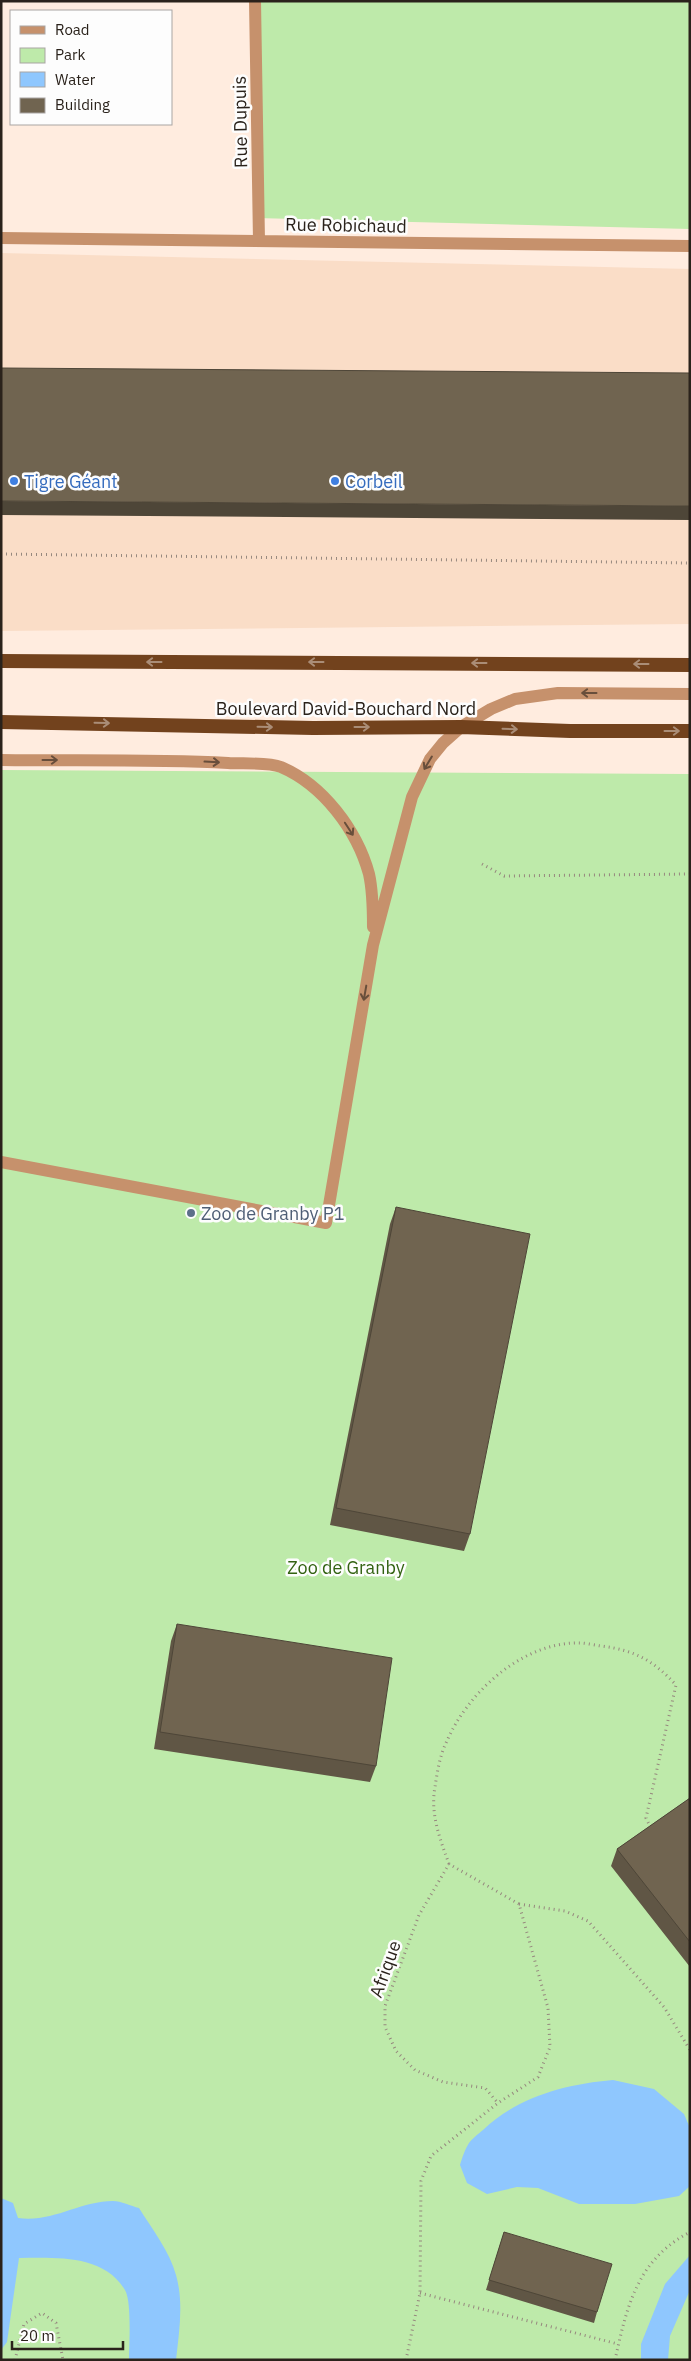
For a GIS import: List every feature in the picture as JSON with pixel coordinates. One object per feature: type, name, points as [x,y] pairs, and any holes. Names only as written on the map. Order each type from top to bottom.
[{"type":"highway","points":[[1,661],[690,665]]},
{"type":"highway","name":"Boulevard David-Bouchard Nord","points":[[1,722],[313,728],[461,727],[570,731],[690,731]]},
{"type":"street","name":"Rue Dupuis","points":[[255,1],[259,241]]},
{"type":"street","name":"Rue Robichaud","points":[[1,238],[690,246]]},
{"type":"street","points":[[1,1162],[326,1223],[373,945],[393,866],[418,781],[434,754],[461,727],[491,709],[515,699],[558,693],[690,694]]},
{"type":"street","points":[[1,760],[203,762],[278,766],[303,778],[341,816],[362,854],[369,876],[372,895],[373,945]]},
{"type":"path","points":[[1,554],[690,563]]},
{"type":"path","points":[[482,864],[504,876],[690,874]]},
{"type":"path","points":[[654,1835],[646,1818],[676,1685],[659,1667],[624,1649],[578,1643],[540,1650],[503,1670],[465,1708],[445,1743],[434,1788],[435,1826],[449,1864],[519,1904],[566,1911],[588,1921],[664,2007],[690,2050]]},
{"type":"path","name":"Afrique","points":[[449,1864],[419,1915],[384,2006],[384,2027],[396,2051],[415,2070],[443,2082],[485,2088],[498,2103]]},
{"type":"path","points":[[406,2360],[420,2293],[421,2182],[431,2156],[498,2103],[538,2077],[550,2047],[548,2008],[519,1904]]},
{"type":"path","points":[[615,2360],[626,2311],[638,2282],[661,2250],[690,2232]]},
{"type":"path","points":[[420,2293],[618,2344]]},
{"type":"path","points":[[15,2360],[24,2324],[42,2313],[56,2323],[63,2360]]},
{"type":"shaded area","points":[[1,253],[690,269],[690,624],[1,631]]},
{"type":"green space","points":[[254,1],[690,1],[690,229],[256,218]]},
{"type":"green space","name":"Zoo de Granby","points":[[1,770],[690,774],[690,2360],[1,2360]]},
{"type":"water","points":[[613,2080],[654,2089],[684,2114],[690,2128],[690,2186],[679,2196],[635,2204],[579,2204],[538,2188],[517,2187],[487,2194],[467,2183],[460,2165],[465,2151],[469,2143],[496,2119],[511,2109],[543,2094],[578,2085]]},
{"type":"water","points":[[1,2198],[13,2203],[18,2218],[30,2219],[54,2215],[101,2202],[116,2201],[139,2208],[165,2249],[176,2275],[180,2307],[176,2360],[129,2360],[129,2304],[125,2290],[116,2278],[92,2264],[78,2260],[48,2258],[19,2258],[7,2342],[1,2350]]},
{"type":"water","points":[[690,2255],[690,2290],[670,2336],[668,2360],[641,2360],[641,2344],[665,2284]]},
{"type":"building","points":[[1,368],[690,373],[690,506],[1,501]]},
{"type":"building","points":[[396,1207],[530,1234],[470,1534],[336,1508]]},
{"type":"building","points":[[177,1624],[392,1658],[376,1766],[160,1732]]},
{"type":"building","points":[[690,1798],[690,1942],[617,1849]]},
{"type":"building","points":[[504,2232],[612,2264],[597,2312],[489,2280]]},
{"type":"place","name":"Tigre Géant","points":[[14,481]]},
{"type":"place","name":"Corbeil","points":[[335,481]]},
{"type":"place","name":"Zoo de Granby P1","points":[[191,1213]]}]
